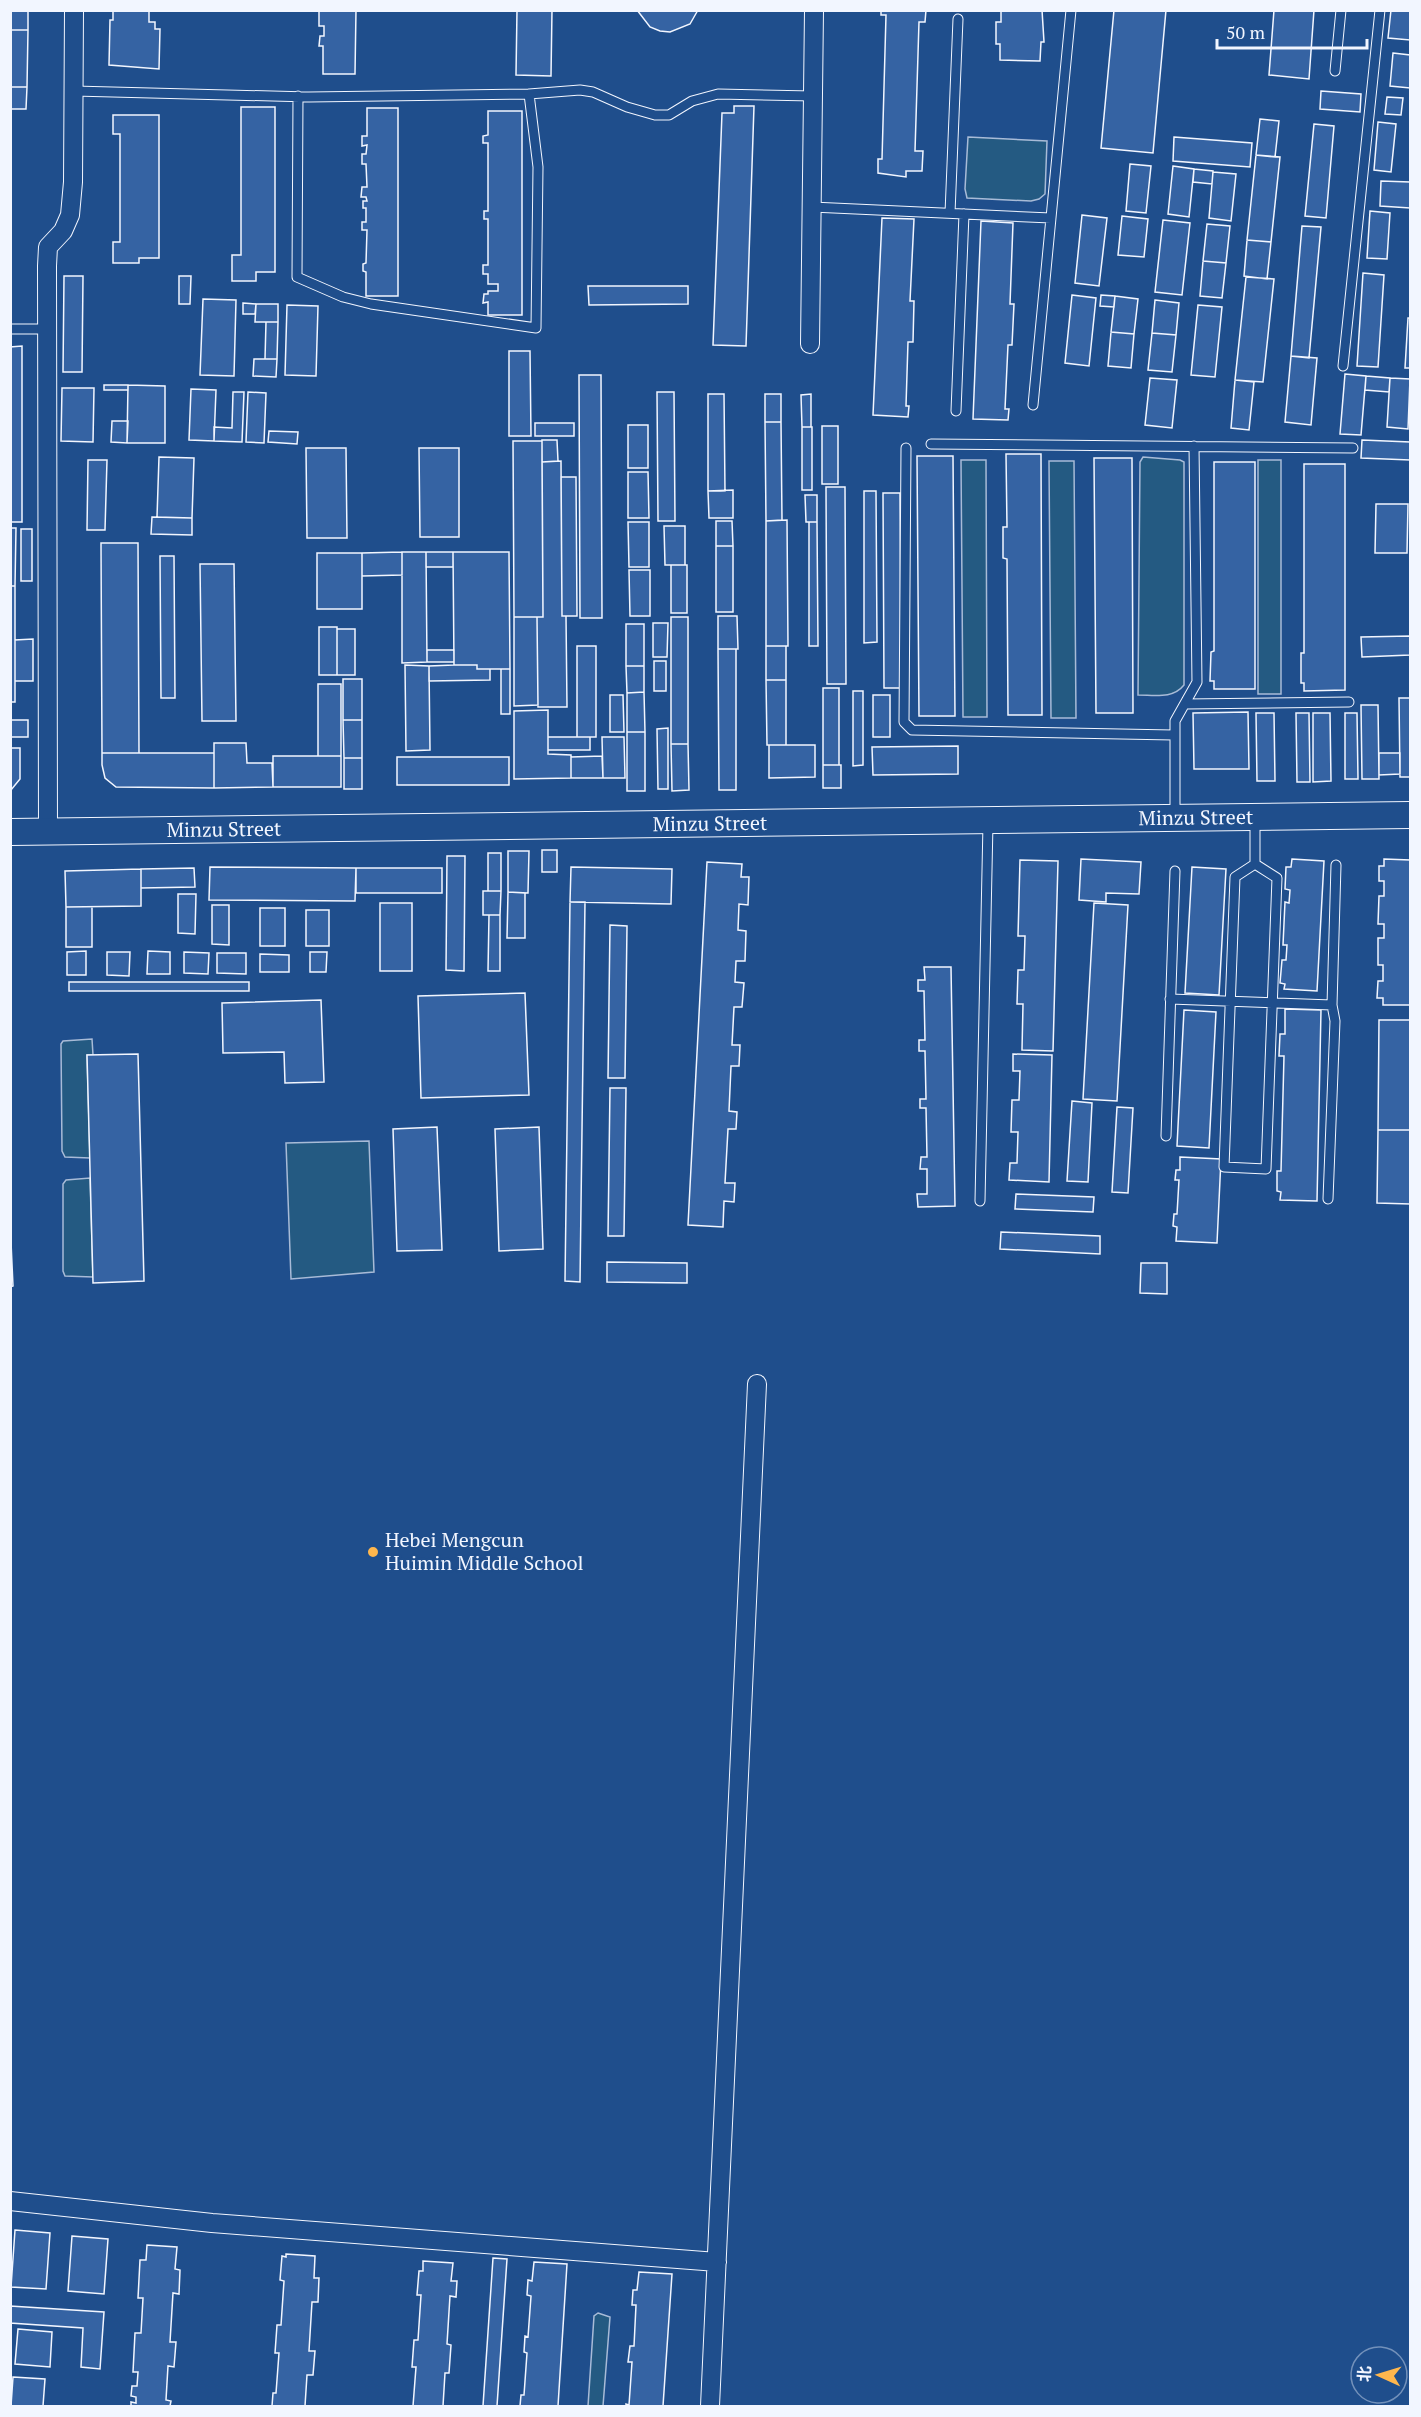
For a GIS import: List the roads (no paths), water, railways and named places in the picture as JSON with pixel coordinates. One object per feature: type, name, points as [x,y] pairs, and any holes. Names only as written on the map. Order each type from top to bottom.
[{"type":"main road","name":"Minzu Street","points":[[10,832],[1410,815]]},
{"type":"street","points":[[48,831],[48,247],[63,231],[70,214],[73,182],[74,10]]},
{"type":"street","points":[[810,344],[814,10]]},
{"type":"street","points":[[710,2406],[757,1384]]},
{"type":"street","points":[[10,2202],[212,2223],[717,2262]]},
{"type":"lane","points":[[1033,405],[1071,10]]},
{"type":"lane","points":[[1335,71],[1341,10]]},
{"type":"lane","points":[[1343,366],[1380,10]]},
{"type":"lane","points":[[951,213],[958,20]]},
{"type":"lane","points":[[74,91],[298,96],[529,94],[580,90],[593,92],[627,107],[655,115],[669,115],[692,101],[718,94],[813,96]]},
{"type":"lane","points":[[298,96],[297,277],[343,297],[371,304],[536,328],[538,167],[529,94]]},
{"type":"lane","points":[[812,207],[1051,218]]},
{"type":"lane","points":[[956,411],[964,214]]},
{"type":"lane","points":[[10,329],[47,329]]},
{"type":"lane","points":[[931,444],[1353,448]]},
{"type":"lane","points":[[1175,818],[1173,735],[1175,721],[1197,681],[1194,446]]},
{"type":"lane","points":[[906,448],[904,722],[912,730],[1173,735]]},
{"type":"lane","points":[[1185,704],[1349,702]]},
{"type":"lane","points":[[1255,817],[1256,864]]},
{"type":"lane","points":[[980,1201],[988,820]]},
{"type":"lane","points":[[1256,864],[1277,878],[1266,1169],[1224,1167],[1235,877],[1256,864]]},
{"type":"lane","points":[[1328,1199],[1335,1021],[1332,1005],[1336,865]]},
{"type":"lane","points":[[1166,1136],[1175,872]]},
{"type":"lane","points":[[1170,999],[1332,1005]]},
{"type":"place","name":"Hebei Mengcun Huimin Middle School","points":[[373,1552]]}]
